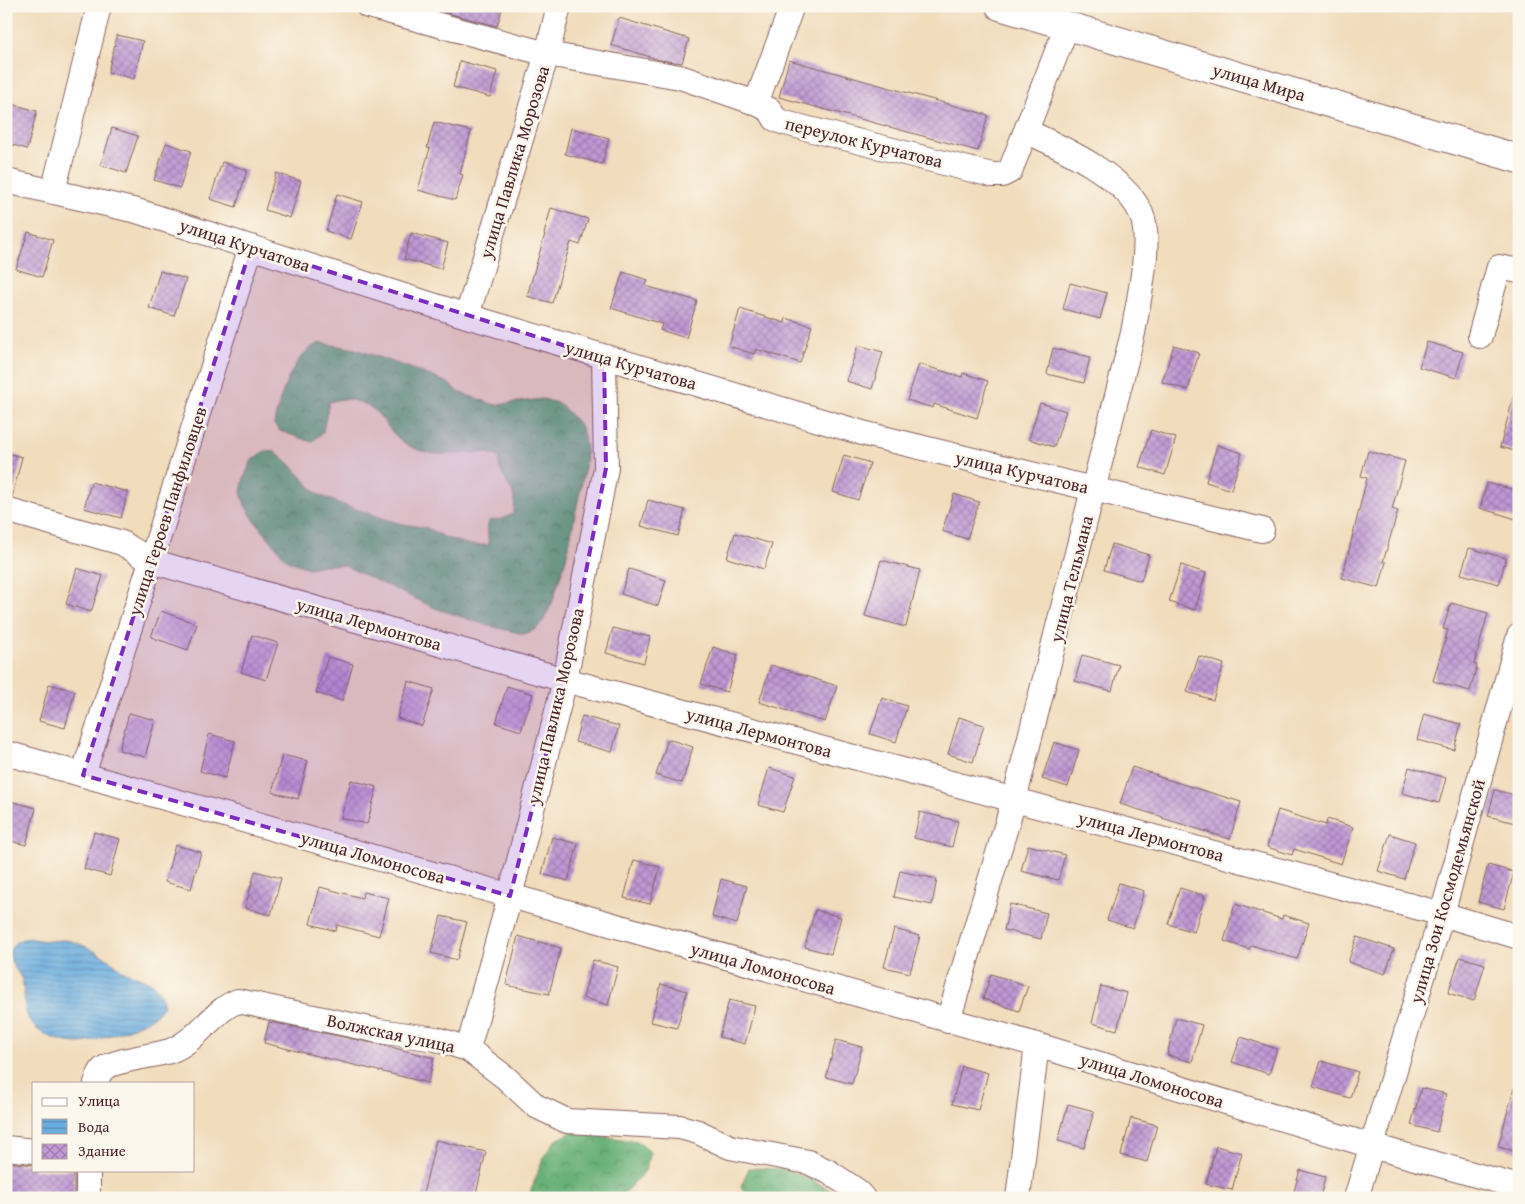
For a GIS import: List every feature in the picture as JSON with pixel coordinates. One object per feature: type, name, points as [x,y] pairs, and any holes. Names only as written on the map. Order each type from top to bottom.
[{"type":"main road","name":"улица Мира","points":[[1000,6],[1519,159]]},
{"type":"street","points":[[53,192],[99,6]]},
{"type":"street","name":"переулок Курчатова","points":[[368,6],[547,54],[680,77],[756,102],[770,110],[775,119],[785,123],[992,175],[1002,175],[1010,171],[1068,26]]},
{"type":"street","name":"улица Павлика Морозова","points":[[467,316],[547,54],[559,6]]},
{"type":"street","points":[[756,102],[792,6]]},
{"type":"street","name":"улица Тельмана","points":[[948,1021],[1014,800],[1133,333],[1142,275],[1145,238],[1143,219],[1136,204],[1102,172],[1073,154],[1026,131]]},
{"type":"street","name":"улица Курчатова","points":[[6,181],[137,211],[604,358],[866,434],[1262,530]]},
{"type":"street","name":"улица Героев Панфиловцев","points":[[83,775],[251,247]]},
{"type":"street","points":[[1480,336],[1499,267],[1519,271]]},
{"type":"street","name":"улица Павлика Морозова","points":[[468,1049],[510,896],[565,680],[606,468],[604,358]]},
{"type":"street","name":"улица Лермонтова","points":[[6,510],[122,543],[151,561],[565,680],[1442,914],[1519,937]]},
{"type":"street","name":"улица Зои Космодемьянской","points":[[1356,1198],[1442,914],[1519,636]]},
{"type":"street","name":"улица Ломоносова","points":[[6,752],[1037,1045],[1372,1146],[1519,1186]]},
{"type":"street","name":"Волжская улица","points":[[96,1082],[98,1074],[112,1064],[170,1051],[187,1042],[221,1011],[238,1001],[379,1031],[436,1039],[468,1049],[506,1078],[536,1106],[567,1121],[680,1127],[698,1132],[730,1147],[808,1162],[836,1176],[856,1190],[863,1198]]},
{"type":"street","points":[[1018,1198],[1037,1045]]},
{"type":"street","points":[[6,1148],[32,1151]]},
{"type":"street","points":[[88,1172],[88,1198]]},
{"type":"highlighted area","points":[[251,247],[604,358],[606,468],[565,680],[510,896],[83,775]]},
{"type":"green space","points":[[321,343],[355,349],[410,368],[448,383],[458,392],[495,405],[543,399],[560,404],[580,425],[586,451],[585,467],[566,558],[552,603],[543,621],[536,629],[524,634],[489,626],[435,608],[343,565],[324,565],[308,568],[287,560],[254,520],[245,505],[241,492],[244,478],[252,460],[265,451],[276,452],[289,463],[317,494],[398,523],[427,528],[446,538],[470,545],[489,545],[487,530],[489,521],[502,519],[513,514],[513,495],[500,469],[499,457],[483,453],[444,454],[418,450],[399,439],[373,409],[359,402],[344,399],[329,402],[323,432],[312,442],[280,431],[274,425],[279,403],[289,377],[303,355]]},
{"type":"green space","points":[[572,1132],[637,1141],[650,1152],[645,1171],[623,1194],[622,1198],[528,1198],[544,1156],[555,1141]]},
{"type":"green space","points":[[749,1168],[784,1169],[812,1180],[844,1198],[747,1198],[741,1186]]},
{"type":"water","points":[[29,938],[46,941],[68,940],[88,948],[123,970],[150,982],[162,997],[164,1006],[148,1020],[107,1037],[81,1043],[68,1042],[48,1036],[36,1028],[29,1019],[25,1008],[22,980],[10,956],[10,951],[14,944]]},
{"type":"building","points":[[428,6],[503,6],[497,26],[428,8]]},
{"type":"building","points":[[619,18],[689,39],[682,63],[660,60],[611,45]]},
{"type":"building","points":[[117,35],[143,41],[134,79],[108,72]]},
{"type":"building","points":[[789,60],[988,115],[978,151],[779,97]]},
{"type":"building","points":[[460,61],[497,71],[490,97],[453,87]]},
{"type":"building","points":[[12,104],[37,111],[27,149],[6,143],[6,124]]},
{"type":"building","points":[[434,122],[471,131],[460,174],[463,175],[455,200],[418,190],[430,148],[427,148]]},
{"type":"building","points":[[112,128],[138,136],[126,173],[101,165]]},
{"type":"building","points":[[571,128],[609,138],[602,164],[565,154]]},
{"type":"building","points":[[166,143],[191,151],[180,188],[154,180]]},
{"type":"building","points":[[222,162],[247,170],[236,207],[210,199]]},
{"type":"building","points":[[276,173],[301,181],[290,218],[265,210]]},
{"type":"building","points":[[337,194],[363,202],[351,239],[326,231]]},
{"type":"building","points":[[551,208],[588,219],[580,245],[571,242],[552,303],[527,296]]},
{"type":"building","points":[[28,232],[53,240],[42,277],[16,269]]},
{"type":"building","points":[[411,233],[448,243],[441,269],[404,259]]},
{"type":"building","points":[[160,271],[186,279],[174,316],[149,308]]},
{"type":"building","points":[[623,272],[648,280],[646,286],[697,301],[686,338],[660,330],[662,324],[611,308]]},
{"type":"building","points":[[1070,283],[1107,293],[1100,319],[1063,309]]},
{"type":"building","points":[[740,309],[785,323],[786,318],[812,326],[800,363],[756,349],[754,354],[729,346]]},
{"type":"building","points":[[1427,342],[1463,352],[1456,378],[1419,367]]},
{"type":"building","points":[[858,345],[883,352],[872,389],[846,381]]},
{"type":"building","points":[[1174,345],[1199,353],[1188,390],[1162,382]]},
{"type":"building","points":[[1053,348],[1090,357],[1084,383],[1047,374]]},
{"type":"building","points":[[919,364],[962,377],[963,373],[988,381],[977,418],[934,404],[933,408],[907,400]]},
{"type":"building","points":[[1514,395],[1519,395],[1519,452],[1500,447]]},
{"type":"building","points":[[1040,403],[1066,411],[1054,447],[1029,439]]},
{"type":"building","points":[[1151,430],[1176,438],[1165,475],[1139,467]]},
{"type":"building","points":[[1217,445],[1242,453],[1231,490],[1206,482]]},
{"type":"building","points":[[1368,451],[1405,461],[1392,509],[1398,511],[1383,562],[1386,562],[1379,588],[1342,578],[1367,478],[1361,476]]},
{"type":"building","points":[[6,453],[22,457],[12,497],[6,497]]},
{"type":"building","points":[[844,455],[870,463],[858,500],[833,492]]},
{"type":"building","points":[[91,482],[128,492],[121,518],[84,508]]},
{"type":"building","points":[[1487,483],[1519,491],[1519,511],[1516,519],[1480,508]]},
{"type":"building","points":[[954,494],[979,502],[967,539],[942,531]]},
{"type":"building","points":[[648,500],[685,510],[678,536],[641,526]]},
{"type":"building","points":[[735,533],[772,544],[764,569],[727,558]]},
{"type":"building","points":[[1112,544],[1149,555],[1141,581],[1104,570]]},
{"type":"building","points":[[1469,548],[1506,558],[1499,584],[1461,574]]},
{"type":"building","points":[[881,560],[920,570],[906,627],[865,616]]},
{"type":"building","points":[[1181,565],[1206,573],[1195,610],[1169,602]]},
{"type":"building","points":[[77,568],[103,576],[91,612],[66,604]]},
{"type":"building","points":[[629,569],[666,580],[658,606],[621,594]]},
{"type":"building","points":[[1451,603],[1488,613],[1474,664],[1477,665],[1470,691],[1433,681],[1448,630],[1443,629]]},
{"type":"building","points":[[161,611],[197,624],[188,650],[151,637]]},
{"type":"building","points":[[613,628],[650,637],[644,663],[606,653]]},
{"type":"building","points":[[252,635],[278,643],[266,680],[241,672]]},
{"type":"building","points":[[713,647],[738,655],[727,692],[701,684]]},
{"type":"building","points":[[1082,655],[1119,665],[1112,691],[1075,681]]},
{"type":"building","points":[[1199,656],[1224,664],[1213,700],[1187,692]]},
{"type":"building","points":[[328,657],[353,664],[342,701],[316,693]]},
{"type":"building","points":[[771,665],[837,686],[825,722],[759,702]]},
{"type":"building","points":[[408,681],[434,689],[422,726],[397,718]]},
{"type":"building","points":[[49,684],[75,691],[65,728],[39,721]]},
{"type":"building","points":[[507,686],[533,694],[521,731],[496,723]]},
{"type":"building","points":[[882,698],[907,706],[896,742],[870,734]]},
{"type":"building","points":[[129,713],[155,720],[145,757],[119,750]]},
{"type":"building","points":[[1424,714],[1461,724],[1454,750],[1417,740]]},
{"type":"building","points":[[582,716],[619,726],[612,752],[575,742]]},
{"type":"building","points":[[959,717],[984,725],[973,762],[948,754]]},
{"type":"building","points":[[209,734],[235,741],[225,778],[200,771]]},
{"type":"building","points":[[668,739],[693,747],[682,783],[656,775]]},
{"type":"building","points":[[1054,742],[1079,750],[1068,787],[1042,779]]},
{"type":"building","points":[[282,755],[308,761],[298,799],[272,792]]},
{"type":"building","points":[[1132,767],[1241,802],[1230,839],[1120,804]]},
{"type":"building","points":[[1409,767],[1446,778],[1439,803],[1402,793]]},
{"type":"building","points":[[769,768],[795,776],[783,812],[758,805]]},
{"type":"building","points":[[351,780],[377,787],[367,824],[341,818]]},
{"type":"building","points":[[1495,790],[1519,796],[1519,824],[1488,816]]},
{"type":"building","points":[[10,801],[36,808],[26,845],[6,840],[6,816]]},
{"type":"building","points":[[1278,810],[1326,825],[1327,819],[1353,827],[1341,864],[1294,849],[1292,855],[1267,847]]},
{"type":"building","points":[[920,812],[958,821],[952,847],[914,838]]},
{"type":"building","points":[[94,832],[120,839],[110,876],[84,869]]},
{"type":"building","points":[[1390,834],[1415,842],[1404,879],[1378,871]]},
{"type":"building","points":[[552,837],[578,844],[568,881],[542,874]]},
{"type":"building","points":[[175,845],[201,852],[191,889],[165,882]]},
{"type":"building","points":[[1028,845],[1065,855],[1058,880],[1021,871]]},
{"type":"building","points":[[634,860],[660,867],[650,904],[624,898]]},
{"type":"building","points":[[1488,865],[1514,872],[1504,909],[1478,902]]},
{"type":"building","points":[[255,871],[281,878],[271,915],[245,908]]},
{"type":"building","points":[[900,871],[937,879],[932,905],[894,897]]},
{"type":"building","points":[[721,879],[747,886],[737,924],[712,917]]},
{"type":"building","points":[[1119,883],[1144,891],[1133,928],[1107,920]]},
{"type":"building","points":[[320,887],[362,898],[363,892],[389,898],[379,936],[337,925],[336,931],[310,924]]},
{"type":"building","points":[[1180,888],[1205,896],[1194,932],[1168,924]]},
{"type":"building","points":[[1010,904],[1047,913],[1041,939],[1004,930]]},
{"type":"building","points":[[1235,904],[1282,919],[1283,915],[1309,923],[1297,959],[1251,945],[1249,949],[1224,941]]},
{"type":"building","points":[[815,910],[841,917],[831,954],[805,947]]},
{"type":"building","points":[[441,916],[467,922],[457,960],[431,953]]},
{"type":"building","points":[[894,929],[920,936],[910,973],[884,967]]},
{"type":"building","points":[[518,936],[561,948],[549,994],[506,985]]},
{"type":"building","points":[[1357,937],[1394,949],[1385,974],[1348,962]]},
{"type":"building","points":[[1460,957],[1485,964],[1474,1001],[1448,993]]},
{"type":"building","points":[[593,960],[618,967],[608,1005],[583,998]]},
{"type":"building","points":[[991,974],[1028,986],[1019,1011],[983,999]]},
{"type":"building","points":[[661,984],[687,991],[677,1028],[651,1022]]},
{"type":"building","points":[[1101,986],[1127,993],[1117,1030],[1092,1023]]},
{"type":"building","points":[[729,1000],[755,1006],[745,1044],[719,1037]]},
{"type":"building","points":[[1176,1018],[1202,1025],[1192,1062],[1167,1055]]},
{"type":"building","points":[[269,1022],[383,1045],[434,1058],[428,1083],[264,1043]]},
{"type":"building","points":[[1241,1037],[1277,1049],[1269,1074],[1232,1062]]},
{"type":"building","points":[[836,1040],[862,1047],[852,1084],[826,1077]]},
{"type":"building","points":[[1321,1061],[1358,1072],[1350,1098],[1313,1087]]},
{"type":"building","points":[[962,1066],[988,1073],[978,1110],[952,1104]]},
{"type":"building","points":[[1421,1088],[1446,1094],[1437,1132],[1411,1125]]},
{"type":"building","points":[[1514,1088],[1519,1089],[1519,1152],[1498,1147]]},
{"type":"building","points":[[1068,1104],[1094,1111],[1084,1148],[1058,1141]]},
{"type":"building","points":[[1131,1118],[1157,1125],[1147,1162],[1121,1155]]},
{"type":"building","points":[[436,1140],[486,1152],[475,1198],[422,1198]]},
{"type":"building","points":[[1216,1146],[1242,1153],[1232,1190],[1206,1184]]},
{"type":"building","points":[[6,1162],[32,1165],[32,1172],[74,1172],[74,1198],[6,1198]]},
{"type":"building","points":[[1300,1170],[1325,1177],[1320,1198],[1292,1198]]}]
